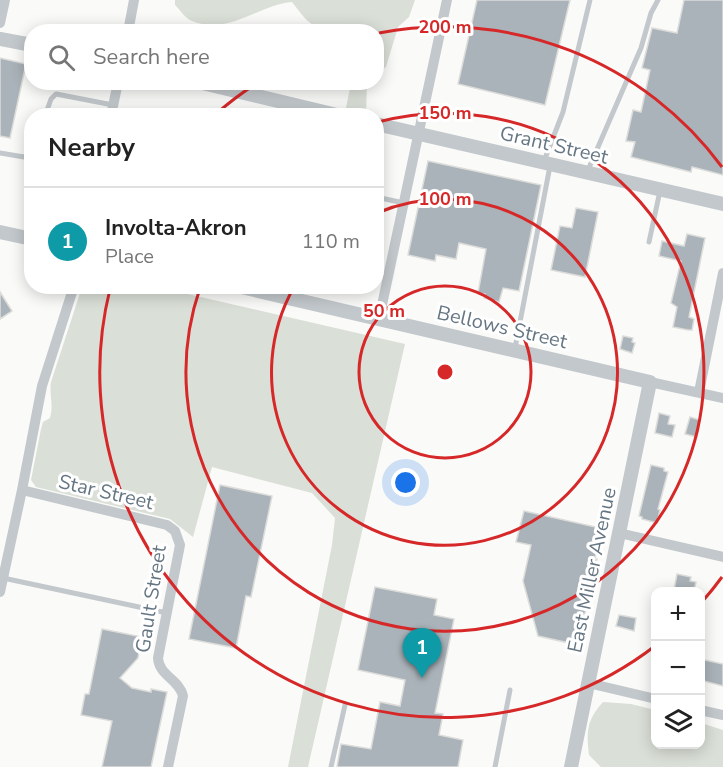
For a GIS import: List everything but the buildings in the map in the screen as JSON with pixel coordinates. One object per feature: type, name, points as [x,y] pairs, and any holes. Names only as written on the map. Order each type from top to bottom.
[{"type":"street","points":[[0,23],[5,0]]},
{"type":"street","points":[[130,24],[135,0]]},
{"type":"street","points":[[379,319],[447,0]]},
{"type":"street","points":[[0,39],[24,44]]},
{"type":"street","points":[[112,108],[116,90]]},
{"type":"street","points":[[232,90],[307,108]]},
{"type":"street","name":"Grant Street","points":[[384,125],[723,204]]},
{"type":"street","points":[[0,232],[24,237]]},
{"type":"street","points":[[699,392],[723,273]]},
{"type":"street","points":[[0,592],[3,560],[22,490],[42,386],[72,294]]},
{"type":"street","name":"Bellows Street","points":[[271,294],[723,398]]},
{"type":"street","name":"East Miller Avenue","points":[[571,767],[650,382]]},
{"type":"street","name":"Star Street","points":[[22,490],[167,525],[177,535]]},
{"type":"street","points":[[619,533],[723,556]]},
{"type":"street","name":"Gault Street","points":[[168,767],[183,696],[182,688],[162,671],[158,664],[180,545],[177,535]]},
{"type":"street","points":[[588,683],[651,698]]},
{"type":"street","points":[[705,711],[723,715]]},
{"type":"lane","points":[[514,350],[547,163],[563,112],[590,0]]},
{"type":"lane","points":[[587,172],[641,48],[651,13],[658,0]]},
{"type":"lane","points":[[48,108],[56,94],[105,108]]},
{"type":"lane","points":[[0,153],[24,157]]},
{"type":"lane","points":[[649,242],[660,189]]},
{"type":"lane","points":[[384,198],[404,202]]},
{"type":"lane","points":[[3,578],[167,613]]},
{"type":"lane","points":[[495,767],[510,690]]},
{"type":"lane","points":[[331,767],[345,705]]},
{"type":"shaded area","points":[[175,0],[415,0],[409,17],[398,27],[384,68],[384,24],[312,24],[292,2],[279,4],[222,24],[202,24],[192,21],[175,5]]},
{"type":"shaded area","points":[[350,90],[367,90],[366,108],[346,108]]},
{"type":"shaded area","points":[[80,294],[187,294],[405,344],[308,767],[288,767],[332,545],[335,518],[312,493],[212,467],[193,537],[170,519],[36,487],[31,480],[43,422],[50,418],[51,382]]},
{"type":"shaded area","points":[[603,702],[631,704],[651,709],[651,749],[705,749],[705,724],[723,730],[723,767],[601,767],[589,755],[589,726]]},
{"type":"place","name":"Involta-Akron","points":[[422,678]]}]
